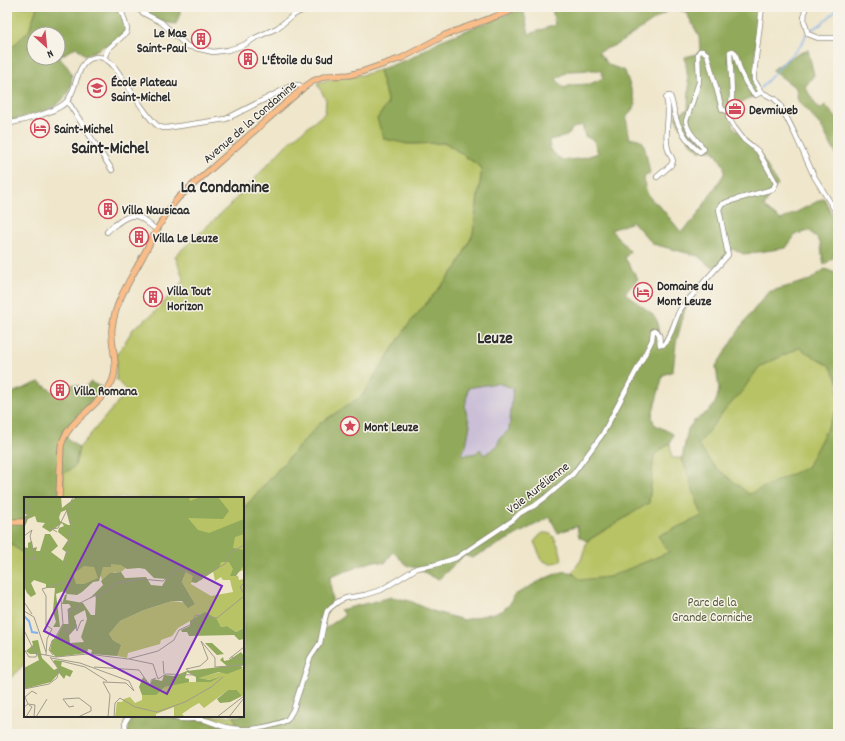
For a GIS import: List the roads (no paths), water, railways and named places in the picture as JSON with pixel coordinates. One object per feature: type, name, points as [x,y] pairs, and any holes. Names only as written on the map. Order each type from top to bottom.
[{"type":"main road","name":"Avenue de la Condamine","points":[[59,497],[62,439],[71,427],[99,399],[113,380],[115,372],[111,330],[114,315],[121,298],[169,208],[178,198],[303,88],[313,81],[326,76],[349,75],[361,72],[402,58],[445,35],[521,7]]},
{"type":"main road","points":[[7,522],[24,522]]},
{"type":"street","points":[[104,58],[108,49],[126,33],[127,29],[122,12],[118,7]]},
{"type":"street","points":[[135,7],[161,22],[187,46],[214,52],[224,51],[244,45],[277,28],[295,14],[315,7]]},
{"type":"street","points":[[762,7],[754,80],[761,92],[769,95],[780,105],[811,171],[836,212],[838,219]]},
{"type":"street","points":[[805,7],[804,21],[808,34],[818,38],[838,38]]},
{"type":"street","points":[[657,177],[671,165],[673,161],[667,147],[669,108],[666,98],[668,96],[670,96],[672,100],[675,117],[687,139],[700,152],[704,149],[692,136],[687,127],[686,121],[699,82],[698,54],[700,51],[707,54],[722,109],[729,112],[731,108],[732,94],[730,52],[733,51],[735,53],[740,70],[752,92],[756,95],[761,92]]},
{"type":"street","points":[[7,124],[50,111],[67,102],[72,93],[78,74],[85,62],[91,58],[104,58],[108,60],[150,117],[160,127],[166,128],[226,119],[293,85],[299,85],[303,88]]},
{"type":"street","points":[[67,102],[112,170]]},
{"type":"street","name":"Voie Aurélienne","points":[[170,717],[183,720],[199,718],[238,730],[268,726],[286,720],[293,710],[310,658],[320,642],[328,611],[335,603],[346,598],[365,595],[381,590],[417,568],[434,565],[461,556],[513,520],[520,513],[534,506],[573,474],[602,435],[652,340],[653,331],[658,331],[660,345],[663,345],[669,338],[681,308],[728,255],[719,209],[720,205],[773,189],[776,186],[771,172],[758,151],[744,140],[734,127],[728,117],[729,112]]},
{"type":"street","points":[[107,232],[125,217],[134,214],[157,230]]},
{"type":"street","points":[[126,734],[125,722],[128,717]]},
{"type":"waterway","points":[[810,30],[820,25],[838,9]]},
{"type":"waterway","points":[[761,88],[800,46],[806,34]]},
{"type":"place","name":"Le Mas Saint-Paul","points":[[201,39]]},
{"type":"place","name":"L'Étoile du Sud","points":[[248,59]]},
{"type":"place","name":"École Plateau Saint-Michel","points":[[97,88]]},
{"type":"place","name":"Devmiweb","points":[[735,109]]},
{"type":"place","name":"Saint-Michel","points":[[40,128]]},
{"type":"place","name":"Villa Nausicaa","points":[[108,209]]},
{"type":"place","name":"Villa Le Leuze","points":[[139,237]]},
{"type":"place","name":"Domaine du Mont Leuze","points":[[643,292]]},
{"type":"place","name":"Villa Tout Horizon","points":[[153,297]]},
{"type":"place","name":"Villa Romana","points":[[60,390]]},
{"type":"place","name":"Mont Leuze","points":[[350,426]]},
{"type":"district","name":"Saint-Michel","points":[[110,147]]},
{"type":"district","name":"La Condamine","points":[[225,186]]},
{"type":"district","name":"Leuze","points":[[495,337]]},
{"type":"park label","name":"Parc de la Grande Corniche","points":[[712,608]]}]
